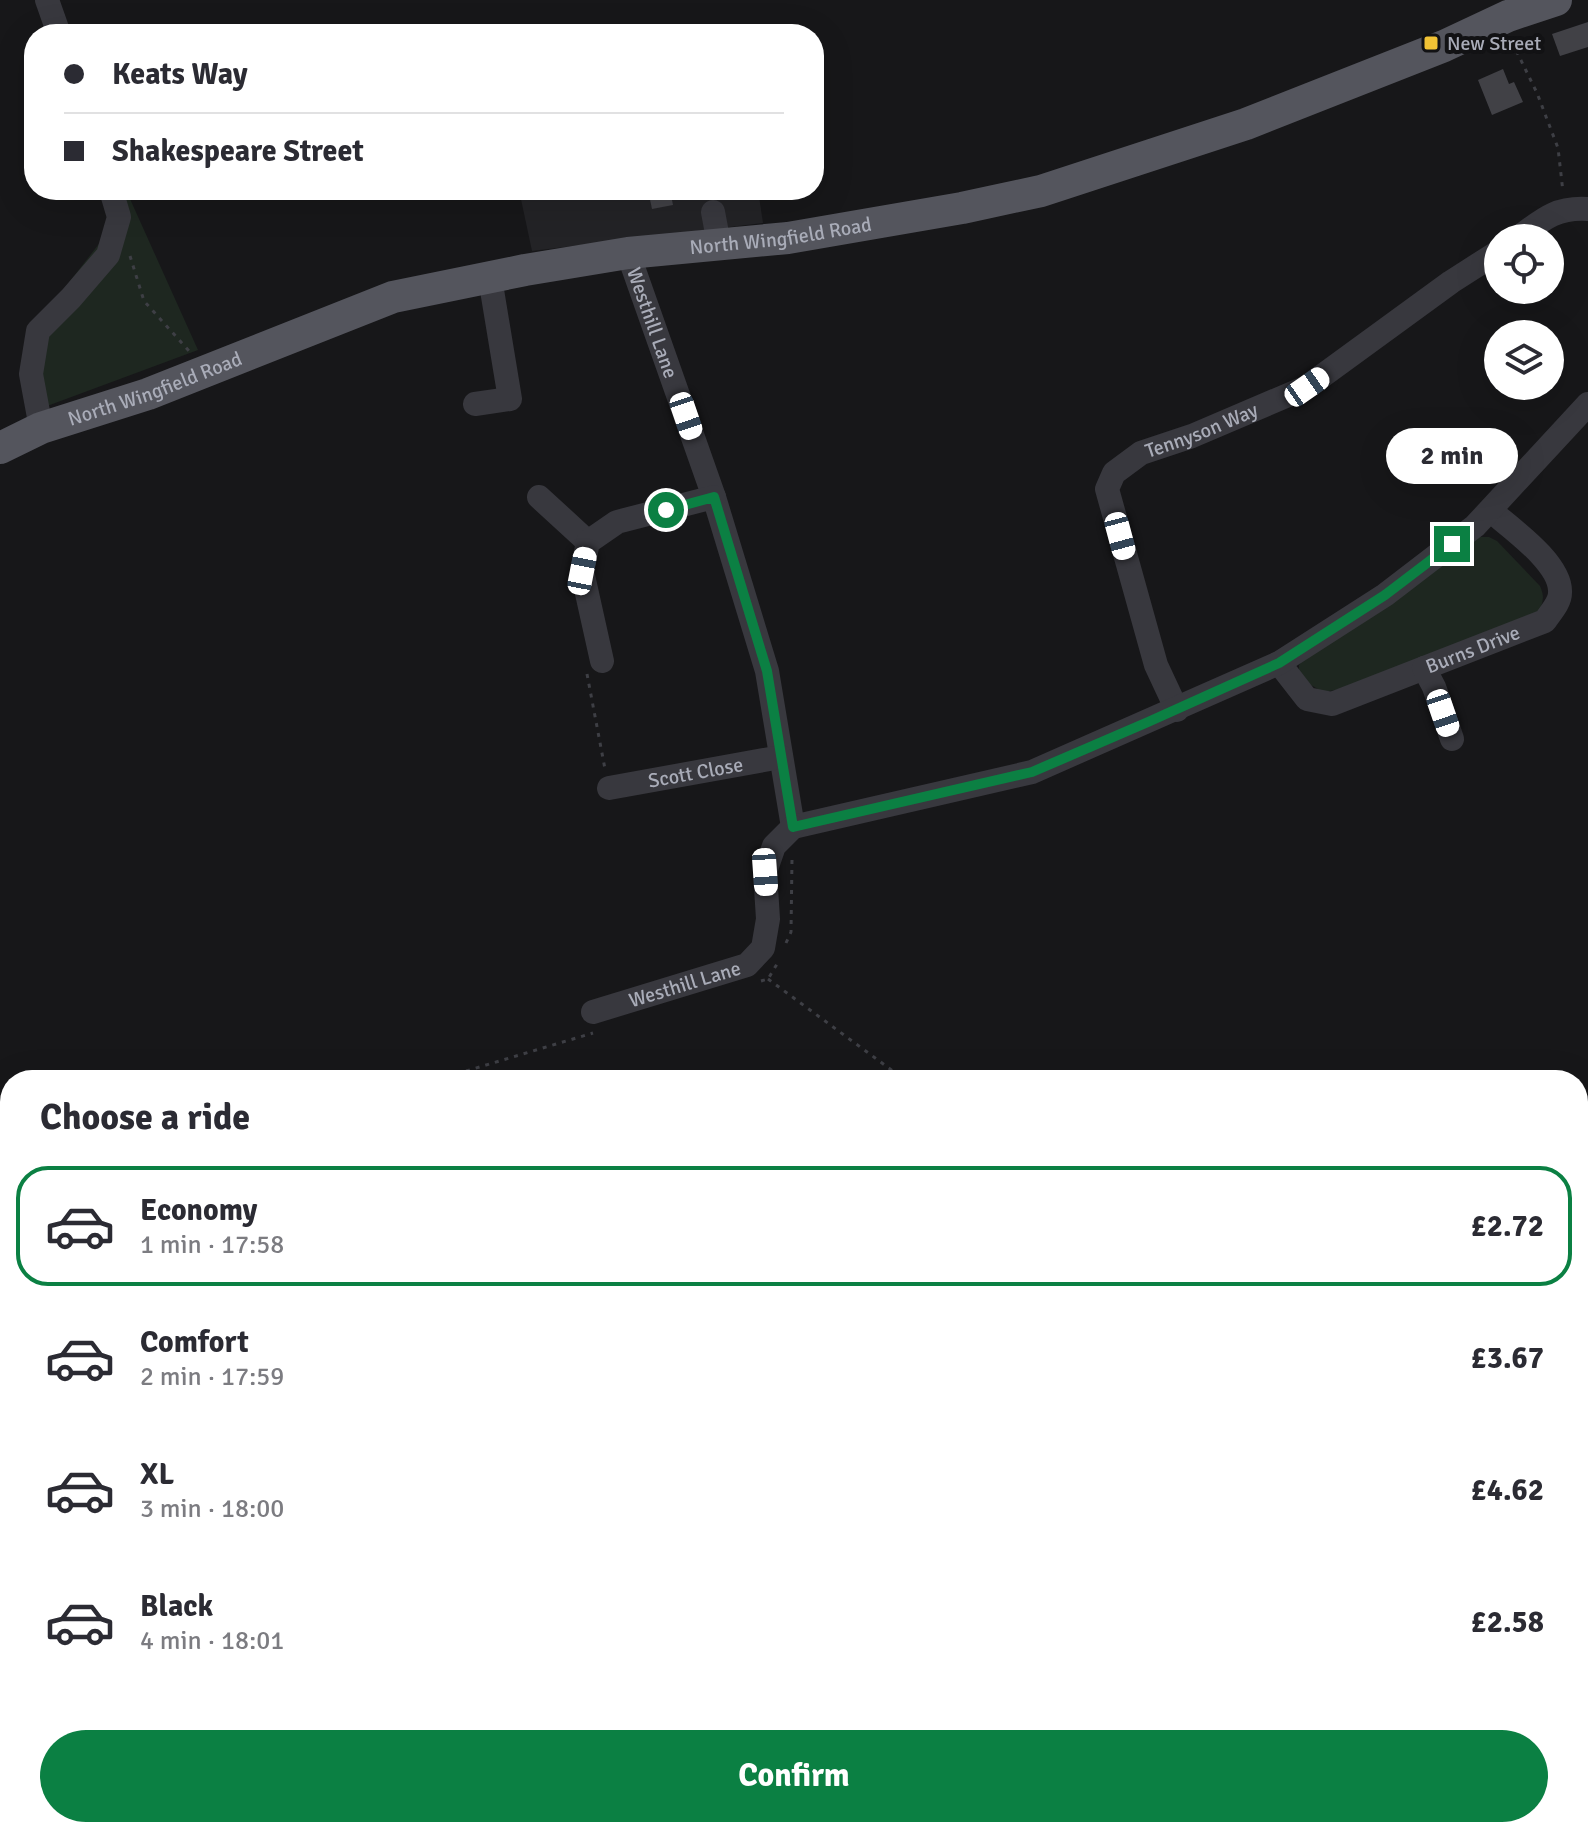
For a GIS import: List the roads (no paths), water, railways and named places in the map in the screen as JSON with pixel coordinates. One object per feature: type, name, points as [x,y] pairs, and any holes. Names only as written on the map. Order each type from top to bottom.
[{"type":"main road","name":"North Wingfield Road","points":[[0,448],[41,428],[148,394],[393,297],[490,278],[586,252],[628,253],[802,235],[962,208],[1041,191],[1246,124],[1444,46],[1505,11],[1556,0]]},
{"type":"street","points":[[47,0],[55,24]]},
{"type":"street","points":[[41,428],[31,374],[38,331],[108,255],[119,217],[114,200]]},
{"type":"street","points":[[1537,224],[1576,209]]},
{"type":"street","points":[[713,212],[719,244]]},
{"type":"street","name":"Westhill Lane","points":[[598,1021],[747,965],[763,948],[768,919],[765,872],[774,846],[793,827],[767,671],[714,497],[628,253]]},
{"type":"street","name":"Tennyson Way","points":[[1177,710],[1156,665],[1107,489],[1114,473],[1141,453],[1192,436],[1307,387],[1484,261]]},
{"type":"street","points":[[475,404],[510,399],[490,278]]},
{"type":"street","points":[[793,827],[1032,772],[1279,663],[1385,595],[1491,511],[1588,404]]},
{"type":"street","points":[[539,497],[588,542]]},
{"type":"street","points":[[602,661],[582,571],[588,542],[617,522],[714,497]]},
{"type":"street","name":"Burns Drive","points":[[1279,663],[1307,699],[1332,704],[1545,621],[1561,597],[1559,579],[1546,562],[1491,511]]},
{"type":"street","points":[[1424,668],[1452,739]]},
{"type":"street","name":"Scott Close","points":[[609,788],[781,757]]},
{"type":"place","name":"New Street","points":[[1431,43]]}]
